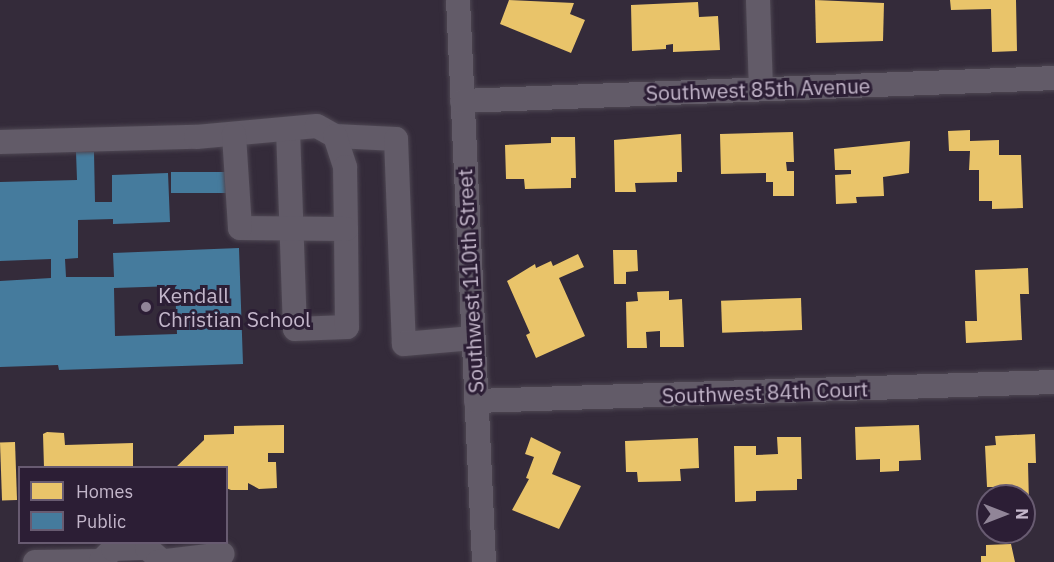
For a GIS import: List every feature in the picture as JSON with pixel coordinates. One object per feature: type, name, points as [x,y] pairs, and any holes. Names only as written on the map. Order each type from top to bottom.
[{"type":"street","name":"Southwest 110th Street","points":[[458,0],[484,562]]},
{"type":"street","points":[[758,0],[761,89]]},
{"type":"street","name":"Southwest 85th Avenue","points":[[462,100],[1054,78]]},
{"type":"street","points":[[0,142],[234,134],[317,126],[335,136],[396,139],[404,344],[472,338]]},
{"type":"street","points":[[288,129],[295,329],[347,327],[345,167],[335,136]]},
{"type":"street","points":[[234,134],[240,228],[346,229]]},
{"type":"street","name":"Southwest 84th Court","points":[[476,401],[1054,382]]},
{"type":"street","points":[[35,562],[102,561],[113,549],[136,548],[147,548],[160,561],[223,554]]},
{"type":"building: Homes","points":[[509,0],[574,3],[570,14],[585,20],[571,53],[500,24]]},
{"type":"building: Homes","points":[[815,0],[884,3],[883,41],[816,43]]},
{"type":"building: Homes","points":[[950,0],[1016,0],[1017,51],[992,52],[991,9],[951,10]]},
{"type":"building: Homes","points":[[698,2],[699,17],[718,16],[720,50],[673,52],[673,44],[666,45],[666,49],[632,51],[631,5]]},
{"type":"building: Homes","points":[[970,130],[970,141],[999,140],[999,155],[1021,155],[1023,208],[992,209],[992,201],[979,201],[979,170],[969,170],[970,151],[949,151],[948,131]]},
{"type":"building: Homes","points":[[793,132],[794,162],[786,162],[787,171],[794,171],[794,196],[773,196],[773,182],[766,182],[766,173],[721,174],[720,134]]},
{"type":"building: Homes","points":[[681,134],[682,172],[677,172],[677,182],[635,183],[636,192],[615,192],[614,140]]},
{"type":"building: Homes","points":[[551,137],[575,137],[576,178],[571,178],[571,188],[525,189],[524,179],[506,179],[505,145],[551,143]]},
{"type":"building: Homes","points":[[910,141],[909,173],[883,177],[884,196],[856,197],[857,203],[836,204],[835,175],[851,174],[851,170],[835,170],[834,149]]},
{"type":"building: Homes","points":[[613,250],[637,250],[638,271],[626,272],[626,284],[614,284]]},
{"type":"building: Homes","points":[[578,254],[584,267],[559,278],[585,336],[536,358],[526,335],[530,333],[507,281],[535,264],[536,268],[551,261],[553,266]]},
{"type":"building: Homes","points":[[1028,268],[1029,294],[1020,294],[1022,340],[966,343],[965,321],[977,321],[975,270]]},
{"type":"building: Homes","points":[[669,291],[669,300],[682,299],[684,347],[660,347],[660,331],[646,332],[647,348],[627,348],[626,302],[638,301],[637,292]]},
{"type":"building: Homes","points":[[801,298],[802,330],[722,333],[721,301]]},
{"type":"building: Homes","points":[[284,425],[284,453],[268,453],[268,462],[276,462],[277,488],[259,489],[248,483],[248,490],[231,490],[228,489],[228,466],[177,466],[204,440],[204,435],[234,434],[234,426]]},
{"type":"building: Homes","points":[[919,425],[921,460],[899,461],[899,471],[880,472],[880,459],[856,460],[855,427]]},
{"type":"building: Homes","points":[[47,432],[64,433],[65,445],[133,443],[133,466],[44,466],[43,434]]},
{"type":"building: Homes","points":[[1035,434],[1036,463],[1028,463],[1029,484],[987,484],[985,446],[996,445],[995,436]]},
{"type":"building: Homes","points":[[531,437],[561,452],[552,474],[581,486],[559,529],[512,510],[529,479],[526,478],[534,457],[525,454]]},
{"type":"building: Homes","points":[[777,437],[801,437],[802,479],[797,479],[797,490],[756,491],[756,501],[735,502],[734,446],[756,446],[756,455],[778,454]]},
{"type":"building: Homes","points":[[698,438],[699,468],[680,469],[681,481],[638,482],[637,472],[626,472],[625,441]]},
{"type":"building: Homes","points":[[15,442],[17,500],[2,500],[0,443]]},
{"type":"building: Homes","points":[[1011,544],[1015,562],[981,562],[981,556],[986,556],[986,545]]},
{"type":"building: Public","points":[[76,152],[94,152],[95,202],[112,202],[112,175],[168,173],[170,222],[113,224],[113,219],[78,220],[78,258],[65,259],[66,277],[114,277],[113,253],[239,248],[243,364],[59,370],[58,365],[0,367],[0,281],[51,278],[51,259],[0,261],[0,182],[77,180]],"holes":[[[175,286],[177,334],[115,336],[114,288]]]},
{"type":"building: Public","points":[[171,172],[229,172],[229,193],[171,193]]},
{"type":"place","name":"Kendall Christian School","points":[[146,307]]}]
